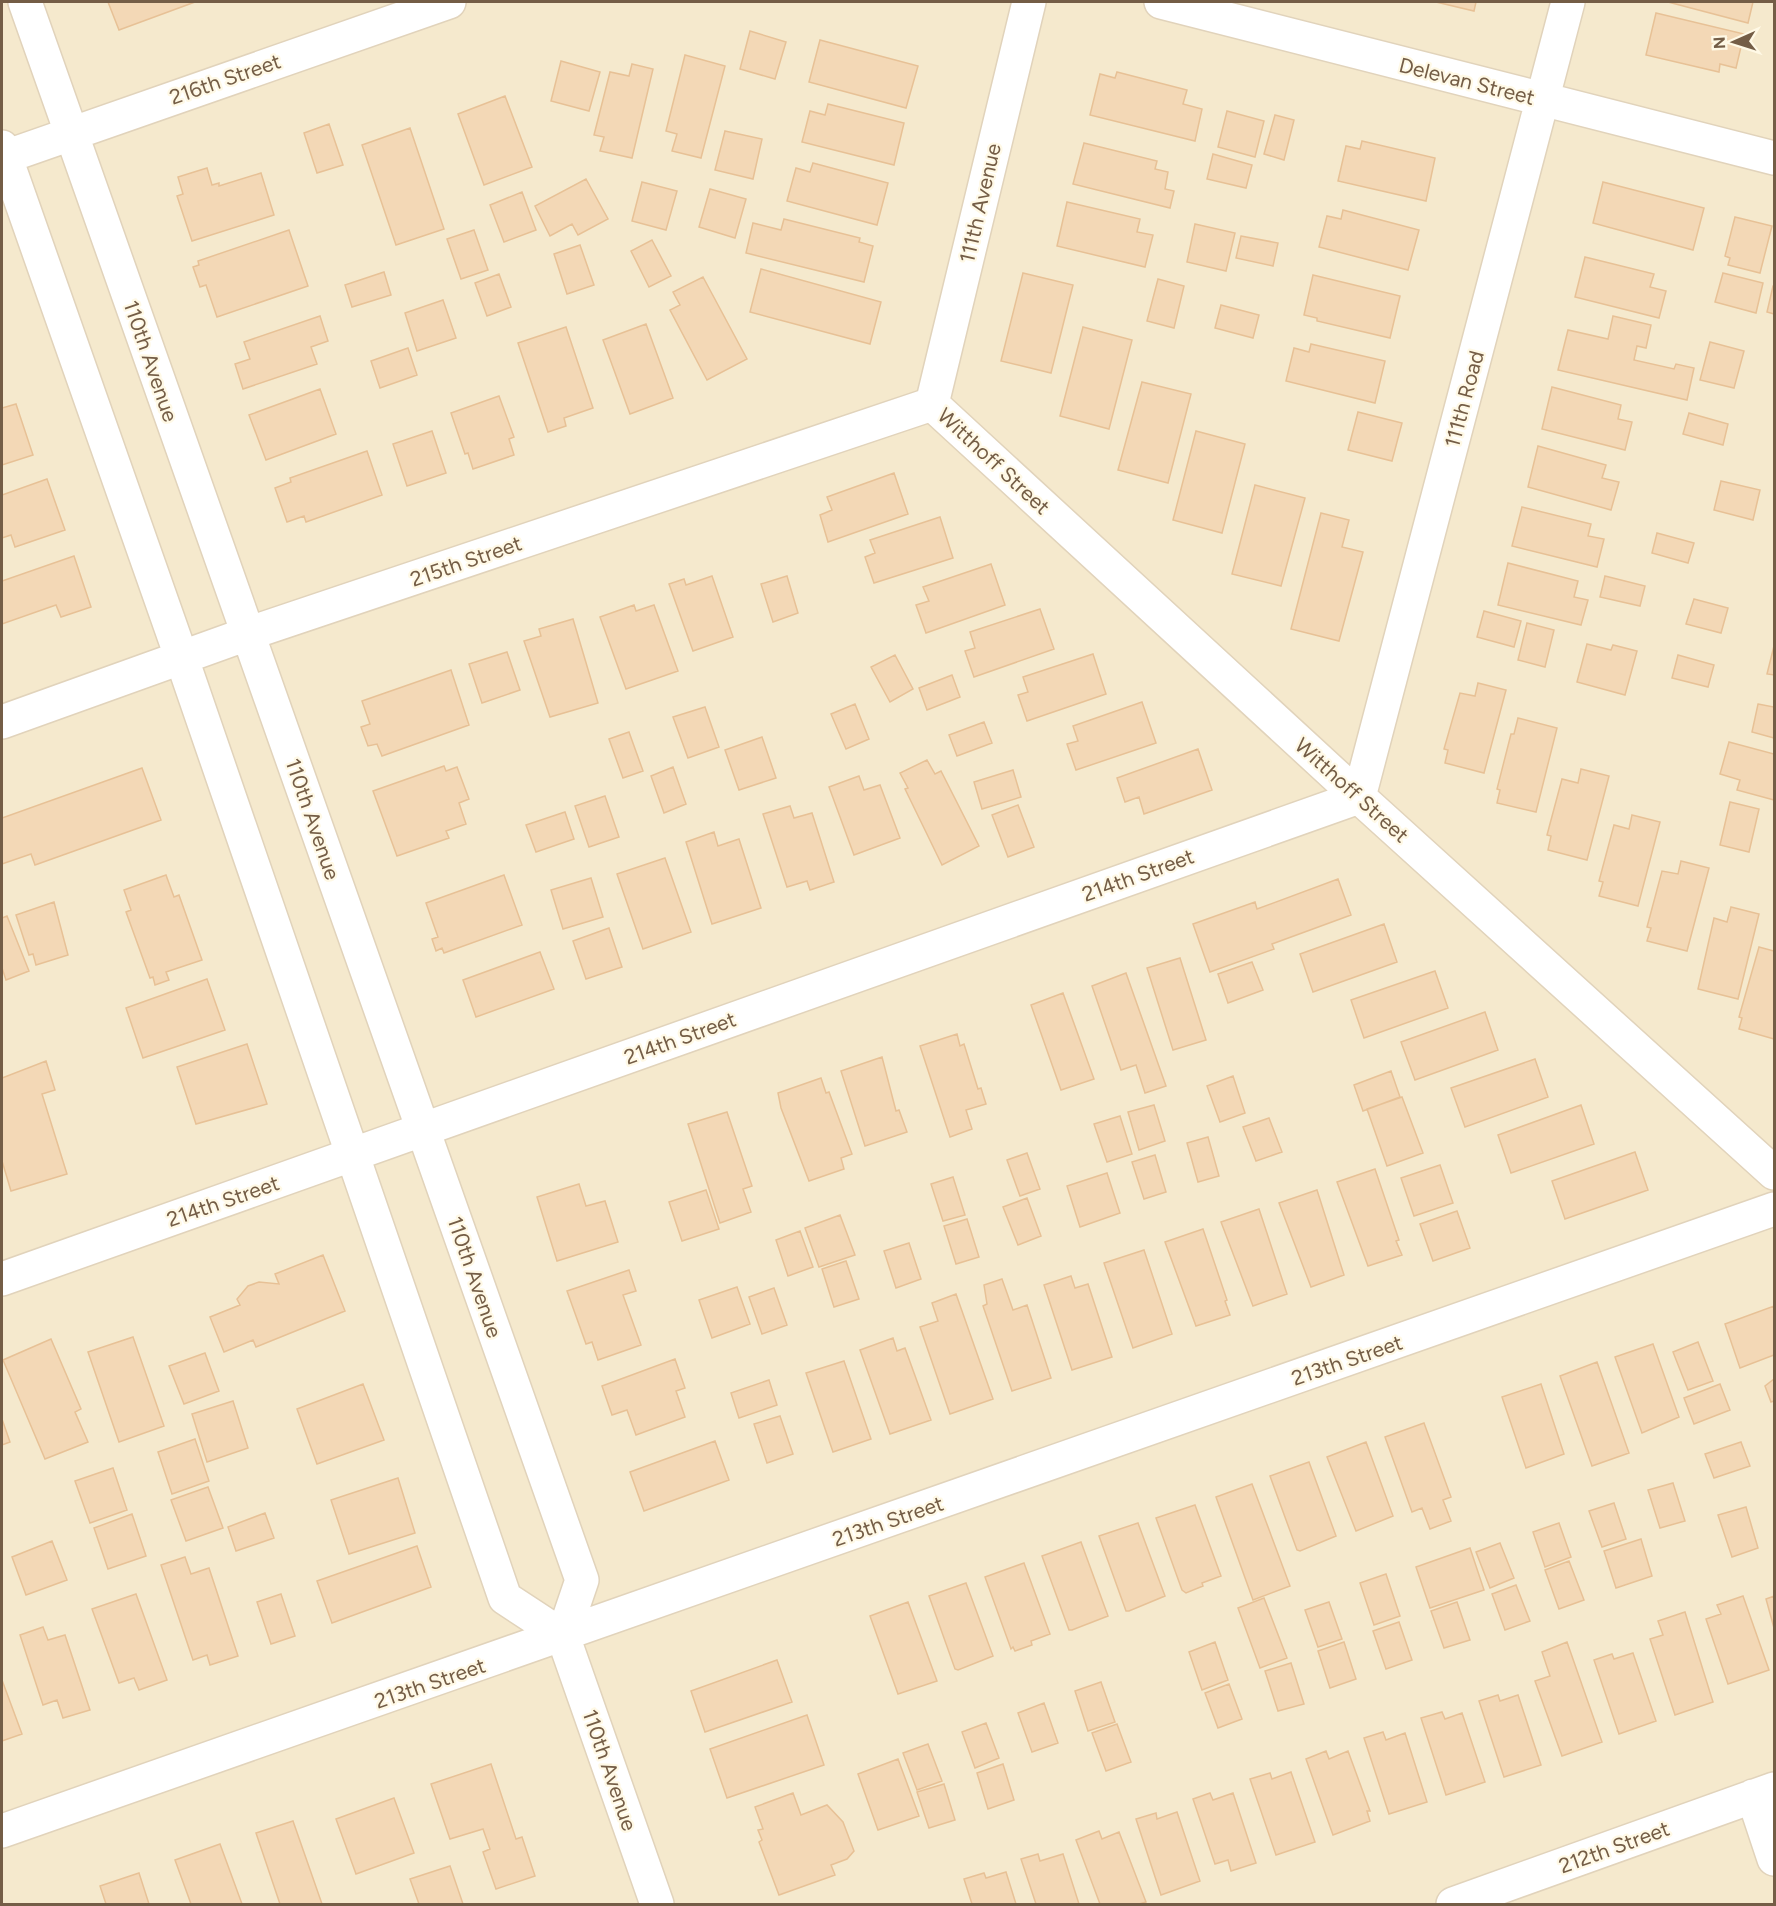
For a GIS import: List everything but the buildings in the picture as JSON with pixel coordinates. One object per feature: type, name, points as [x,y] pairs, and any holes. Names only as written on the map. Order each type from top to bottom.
[{"type":"street","name":"110th Avenue","points":[[25,2],[582,1580],[563,1636],[657,1905]]},
{"type":"street","name":"216th Street","points":[[3,154],[448,2]]},
{"type":"street","name":"111th Avenue","points":[[932,404],[1029,2]]},
{"type":"street","name":"Delevan Street","points":[[1161,2],[1774,158]]},
{"type":"street","name":"111th Road","points":[[1359,797],[1568,2]]},
{"type":"street","points":[[3,154],[182,659],[506,1598],[563,1636]]},
{"type":"street","name":"215th Street","points":[[2,722],[247,634],[932,404]]},
{"type":"street","name":"Witthoff Street","points":[[932,404],[1359,797],[1774,1173]]},
{"type":"street","name":"214th Street","points":[[2,1279],[1359,797]]},
{"type":"street","name":"213th Street","points":[[2,1831],[563,1636],[1774,1209]]},
{"type":"street","points":[[1764,1792],[1774,1859]]},
{"type":"street","name":"212th Street","points":[[1453,1905],[1764,1792]]},
{"type":"shaded area","points":[[2,2],[1774,2],[1774,1904],[2,1904]]}]
